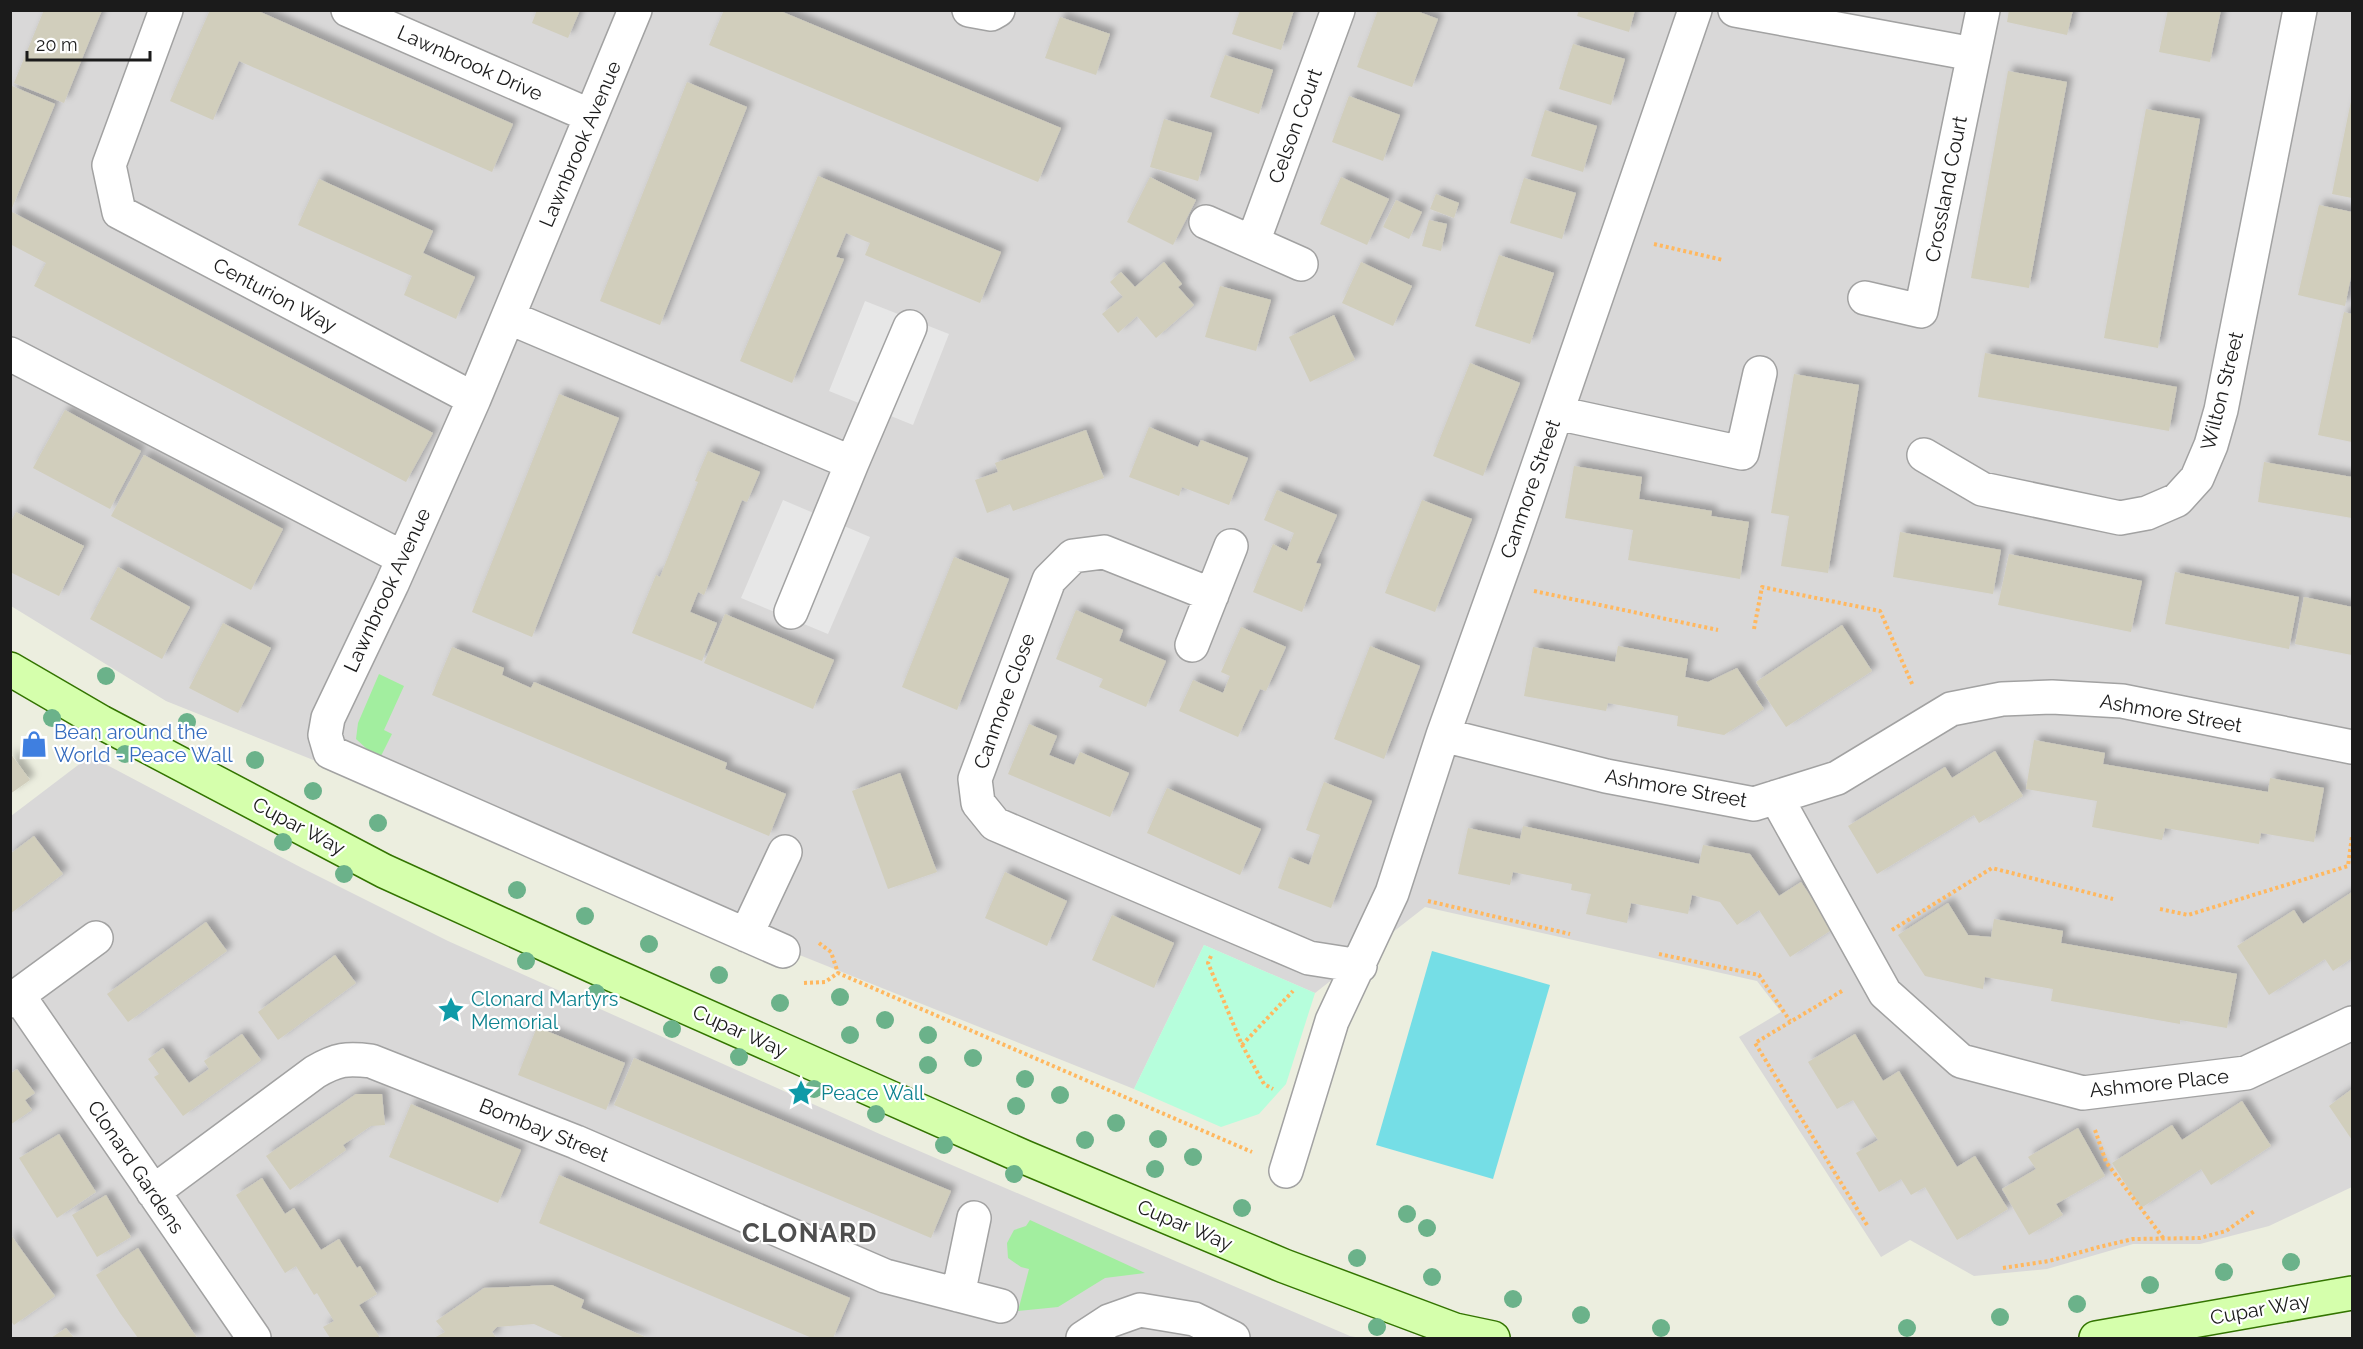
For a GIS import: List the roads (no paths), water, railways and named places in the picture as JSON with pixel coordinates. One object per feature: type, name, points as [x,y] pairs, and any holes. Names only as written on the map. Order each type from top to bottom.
[{"type":"street","name":"Centurion Way","points":[[166,10],[110,165],[119,212],[474,399]]},
{"type":"street","name":"Lawnbrook Avenue","points":[[635,10],[474,399],[328,718],[325,735],[330,752],[783,951]]},
{"type":"street","name":"Celson Court","points":[[1252,242],[1338,10]]},
{"type":"street","name":"Canmore Street","points":[[1286,1171],[1332,1021],[1360,966],[1392,893],[1443,735],[1557,413],[1695,10]]},
{"type":"street","points":[[1735,10],[1973,54]]},
{"type":"street","name":"Crossland Court","points":[[1865,298],[1921,311],[1983,10]]},
{"type":"street","name":"Wilton Street","points":[[1924,455],[1982,489],[2120,518],[2146,513],[2178,500],[2197,478],[2211,445],[2221,410],[2300,10]]},
{"type":"street","name":"Lawnbrook Drive","points":[[360,13],[591,116]]},
{"type":"street","points":[[1206,222],[1301,264]]},
{"type":"street","points":[[508,317],[852,463]]},
{"type":"street","points":[[791,612],[910,327]]},
{"type":"street","points":[[10,354],[403,558]]},
{"type":"street","points":[[1557,413],[1742,453],[1760,373]]},
{"type":"street","points":[[1192,645],[1231,546]]},
{"type":"street","name":"Canmore Close","points":[[1212,595],[1104,552],[1073,556],[1049,580],[975,779],[978,803],[995,824],[1309,958],[1360,966]]},
{"type":"street","name":"Cupar Way","points":[[10,669],[100,722],[384,871],[583,961],[1024,1157],[1284,1266],[1455,1330],[1493,1338]]},
{"type":"street","name":"Ashmore Street","points":[[1443,735],[1606,776],[1754,804],[1837,778],[1951,709],[2002,699],[2052,697],[2122,701],[2352,747]]},
{"type":"street","name":"Ashmore Place","points":[[1776,797],[1885,993],[1961,1061],[2083,1093],[2246,1073],[2352,1023]]},
{"type":"street","points":[[746,934],[784,852]]},
{"type":"street","points":[[14,998],[96,938]]},
{"type":"street","name":"Clonard Gardens","points":[[14,998],[254,1338]]},
{"type":"street","name":"Bombay Street","points":[[153,1192],[315,1072],[333,1061],[351,1058],[371,1061],[576,1142],[885,1276],[1001,1306]]},
{"type":"street","points":[[958,1295],[975,1218]]},
{"type":"street","name":"Cupar Way","points":[[2096,1338],[2352,1293]]},
{"type":"street","points":[[1083,1338],[1109,1321],[1140,1310],[1194,1319],[1233,1338]]},
{"type":"place","name":"Bean around the World - Peace Wall","points":[[34,744]]},
{"type":"place","name":"Clonard Martyrs Memorial","points":[[451,1010]]},
{"type":"place","name":"Peace Wall","points":[[801,1093]]},
{"type":"district","name":"CLONARD","points":[[810,1233]]}]
